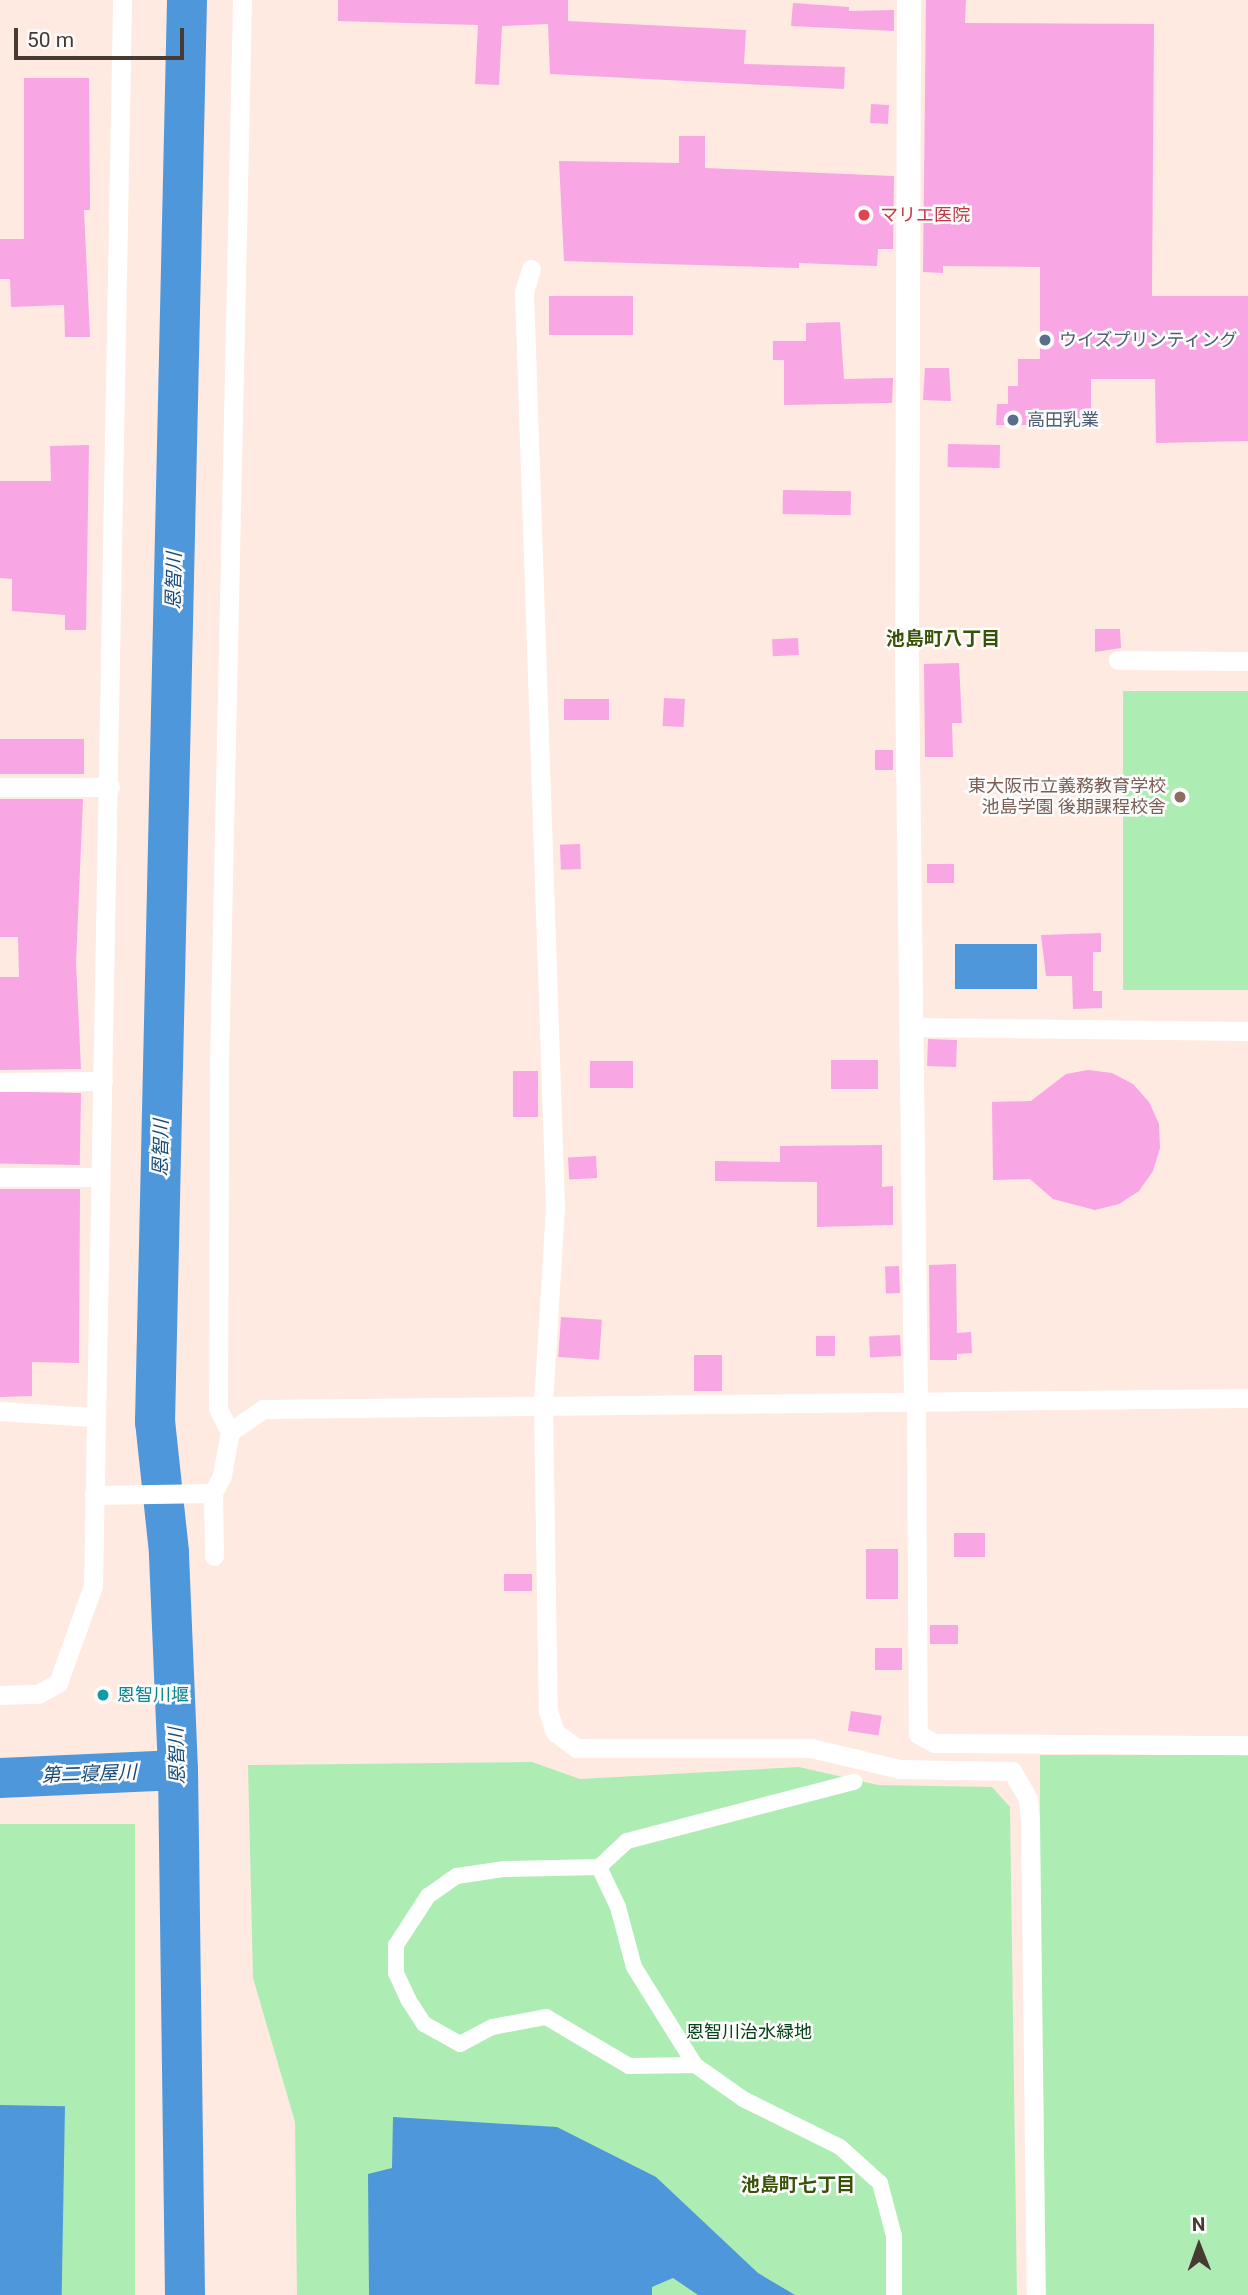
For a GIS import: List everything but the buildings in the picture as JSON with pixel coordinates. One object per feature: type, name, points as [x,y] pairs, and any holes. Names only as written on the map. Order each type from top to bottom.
[{"type":"street","points":[[0,1695],[38,1694],[58,1684],[93,1586],[93,1417],[110,787],[122,0]]},
{"type":"street","points":[[214,1556],[213,1493],[222,1475],[230,1432],[218,1408],[219,1064],[242,0]]},
{"type":"street","points":[[909,0],[907,641],[913,1027],[918,1734],[934,1743],[1248,1745]]},
{"type":"street","points":[[531,269],[524,306],[555,1207],[542,1405],[548,1711],[555,1732],[576,1748],[811,1748],[900,1769],[1012,1771]]},
{"type":"street","points":[[1118,660],[1248,660]]},
{"type":"street","points":[[0,787],[110,787]]},
{"type":"street","points":[[913,1027],[1248,1031]]},
{"type":"street","points":[[0,1082],[103,1082]]},
{"type":"street","points":[[0,1177],[100,1177]]},
{"type":"street","points":[[230,1432],[263,1409],[1248,1398]]},
{"type":"street","points":[[0,1411],[93,1417]]},
{"type":"street","points":[[94,1495],[213,1493]]},
{"type":"street","points":[[1012,1771],[1035,1742]]},
{"type":"street","points":[[1012,1771],[1028,1799],[1030,1820],[1036,2295]]},
{"type":"street","points":[[695,2064],[629,2066],[546,2017],[526,2017],[492,2027],[460,2045],[424,2024],[409,2001],[396,1973],[396,1945],[428,1896],[457,1876],[504,1869],[599,1867],[627,1840],[854,1782]]},
{"type":"street","points":[[599,1867],[618,1907],[634,1967],[695,2064],[743,2099],[840,2147],[866,2166],[880,2183],[894,2236],[894,2295]]},
{"type":"green space","name":"東大阪市立義務教育学校 池島学園 後期課程校舎","points":[[1123,691],[1248,691],[1248,990],[1123,990]]},
{"type":"green space","points":[[1040,1755],[1248,1755],[1248,2295],[1040,2295]]},
{"type":"green space","name":"恩智川治水緑地","points":[[532,1762],[580,1779],[799,1767],[878,1785],[992,1787],[1010,1807],[1017,2295],[297,2295],[295,2122],[253,1978],[248,1765]]},
{"type":"green space","points":[[0,1824],[135,1824],[135,2295],[0,2295]]},
{"type":"water","points":[[955,944],[1037,944],[1037,989],[955,989]]},
{"type":"water","points":[[0,2105],[65,2106],[62,2295],[0,2295]]},
{"type":"water","points":[[393,2117],[557,2127],[656,2177],[758,2273],[795,2295],[698,2295],[673,2278],[652,2287],[652,2295],[369,2295],[368,2174],[392,2168]]},
{"type":"waterway","name":"恩智川","points":[[185,2295],[178,1770],[169,1552],[155,1422],[187,0]]},
{"type":"waterway","name":"第二寝屋川","points":[[0,1778],[178,1770]]},
{"type":"place","name":"マリエ医院","points":[[864,215]]},
{"type":"place","name":"ウイズプリンティング","points":[[1045,340]]},
{"type":"place","name":"高田乳業","points":[[1013,420]]},
{"type":"place","name":"東大阪市立義務教育学校 池島学園 後期課程校舎","points":[[1180,797]]},
{"type":"place","name":"恩智川堰","points":[[103,1695]]},
{"type":"district","name":"池島町八丁目","points":[[943,639]]},
{"type":"district","name":"池島町七丁目","points":[[798,2185]]}]
